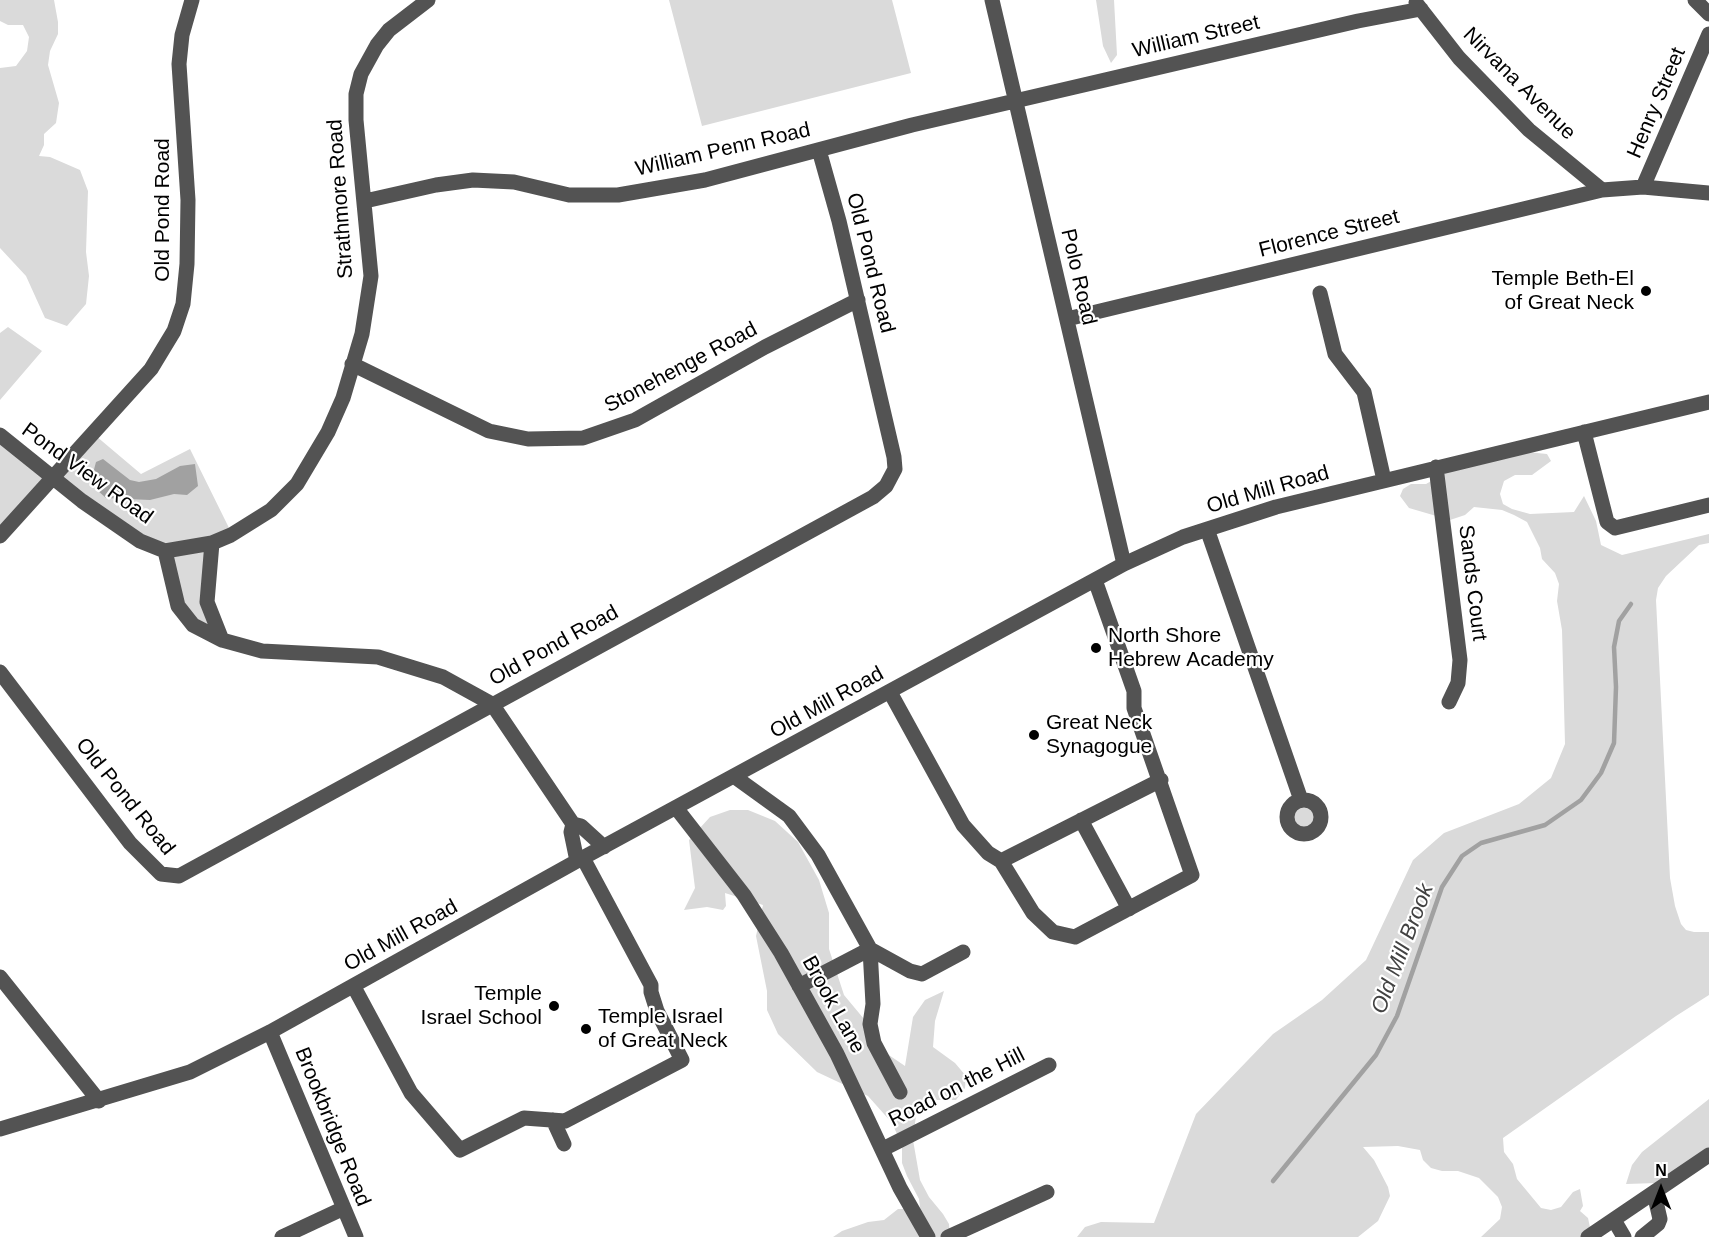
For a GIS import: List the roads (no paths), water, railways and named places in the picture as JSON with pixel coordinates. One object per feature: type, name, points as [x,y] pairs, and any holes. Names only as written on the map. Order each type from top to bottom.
[{"type":"street","name":"Old Pond Road","points":[[0,536],[151,369],[174,331],[183,304],[188,264],[188,200],[179,64],[182,35],[192,0]]},
{"type":"street","name":"Strathmore Road","points":[[185,548],[212,543],[271,510],[297,484],[328,432],[343,398],[362,334],[370,276],[356,120],[356,94],[361,74],[377,45],[389,30],[428,0]]},
{"type":"street","name":"Polo Road","points":[[992,0],[1124,564]]},
{"type":"street","points":[[1695,0],[1709,14]]},
{"type":"street","name":"William Street","points":[[1016,102],[1418,5]]},
{"type":"street","name":"Nirvana Avenue","points":[[1418,5],[1459,58],[1529,130],[1602,190]]},
{"type":"street","name":"Henry Street","points":[[1643,188],[1709,34]]},
{"type":"street","name":"William Penn Road","points":[[365,201],[436,184],[473,180],[514,182],[569,195],[618,195],[705,180],[1016,102]]},
{"type":"street","name":"Old Pond Road","points":[[0,672],[130,843],[154,868],[172,877],[188,873],[492,704],[873,497],[886,486],[895,469],[894,457],[858,300],[819,150]]},
{"type":"street","points":[[1602,190],[1643,188],[1709,193]]},
{"type":"street","name":"Florence Street","points":[[1067,320],[1602,190]]},
{"type":"street","points":[[1320,293],[1335,354],[1364,393],[1384,480]]},
{"type":"street","name":"Stonehenge Road","points":[[352,363],[489,431],[528,439],[583,438],[635,420],[765,347],[858,300]]},
{"type":"street","name":"Old Mill Road","points":[[0,1129],[190,1072],[270,1032],[580,859],[677,809],[1124,564],[1183,537],[1276,507],[1709,402]]},
{"type":"street","points":[[1584,432],[1607,522],[1615,528],[1709,505]]},
{"type":"street","name":"Pond View Road","points":[[0,435],[53,478],[140,541],[165,551],[185,548]]},
{"type":"street","name":"Sands Court","points":[[1436,467],[1460,660],[1458,683],[1449,702]]},
{"type":"street","points":[[1207,529],[1301,800]]},
{"type":"street","points":[[212,543],[207,602],[222,640]]},
{"type":"street","points":[[165,551],[178,606],[194,625],[222,640],[262,651],[378,657],[443,677],[492,704],[573,824],[581,826],[604,847]]},
{"type":"street","points":[[890,692],[963,825],[988,853],[1000,861],[1033,913],[1053,932],[1076,937],[1192,875],[1161,780],[1134,708],[1134,691],[1095,580]]},
{"type":"street","points":[[735,777],[789,816],[818,855],[870,949],[873,969],[872,1034],[874,1043],[900,1092]]},
{"type":"street","points":[[1000,861],[1161,780]]},
{"type":"street","name":"Brook Lane","points":[[677,809],[744,895],[799,986],[837,1054],[900,1188],[928,1237]]},
{"type":"street","points":[[1082,820],[1129,909]]},
{"type":"street","points":[[354,987],[411,1093],[460,1150],[524,1118],[565,1121],[682,1060],[657,1011],[651,986],[580,859],[571,832],[573,824]]},
{"type":"street","points":[[870,949],[910,971],[922,974],[963,952]]},
{"type":"street","points":[[799,986],[870,949]]},
{"type":"street","points":[[0,977],[99,1101]]},
{"type":"street","name":"Brookbridge Road","points":[[270,1032],[342,1209],[356,1237]]},
{"type":"street","name":"Road on the Hill","points":[[883,1149],[1049,1065]]},
{"type":"street","points":[[553,1120],[564,1144]]},
{"type":"street","points":[[1588,1237],[1709,1155]]},
{"type":"street","points":[[948,1237],[1047,1192]]},
{"type":"street","points":[[1642,1237],[1660,1220],[1654,1193]]},
{"type":"street","points":[[282,1237],[342,1209]]},
{"type":"street","points":[[1614,1220],[1624,1237]]},
{"type":"waterway","name":"Old Mill Brook","points":[[1273,1181],[1376,1055],[1397,1016],[1442,887],[1462,856],[1481,843],[1545,825],[1581,800],[1601,773],[1614,743],[1616,687],[1614,647],[1619,621],[1631,604]]},
{"type":"place","name":"Temple Beth-El of Great Neck","points":[[1646,291]]},
{"type":"place","name":"North Shore Hebrew Academy","points":[[1096,648]]},
{"type":"place","name":"Great Neck Synagogue","points":[[1034,735]]},
{"type":"place","name":"Temple Israel School","points":[[554,1006]]},
{"type":"place","name":"Temple Israel of Great Neck","points":[[586,1029]]}]
